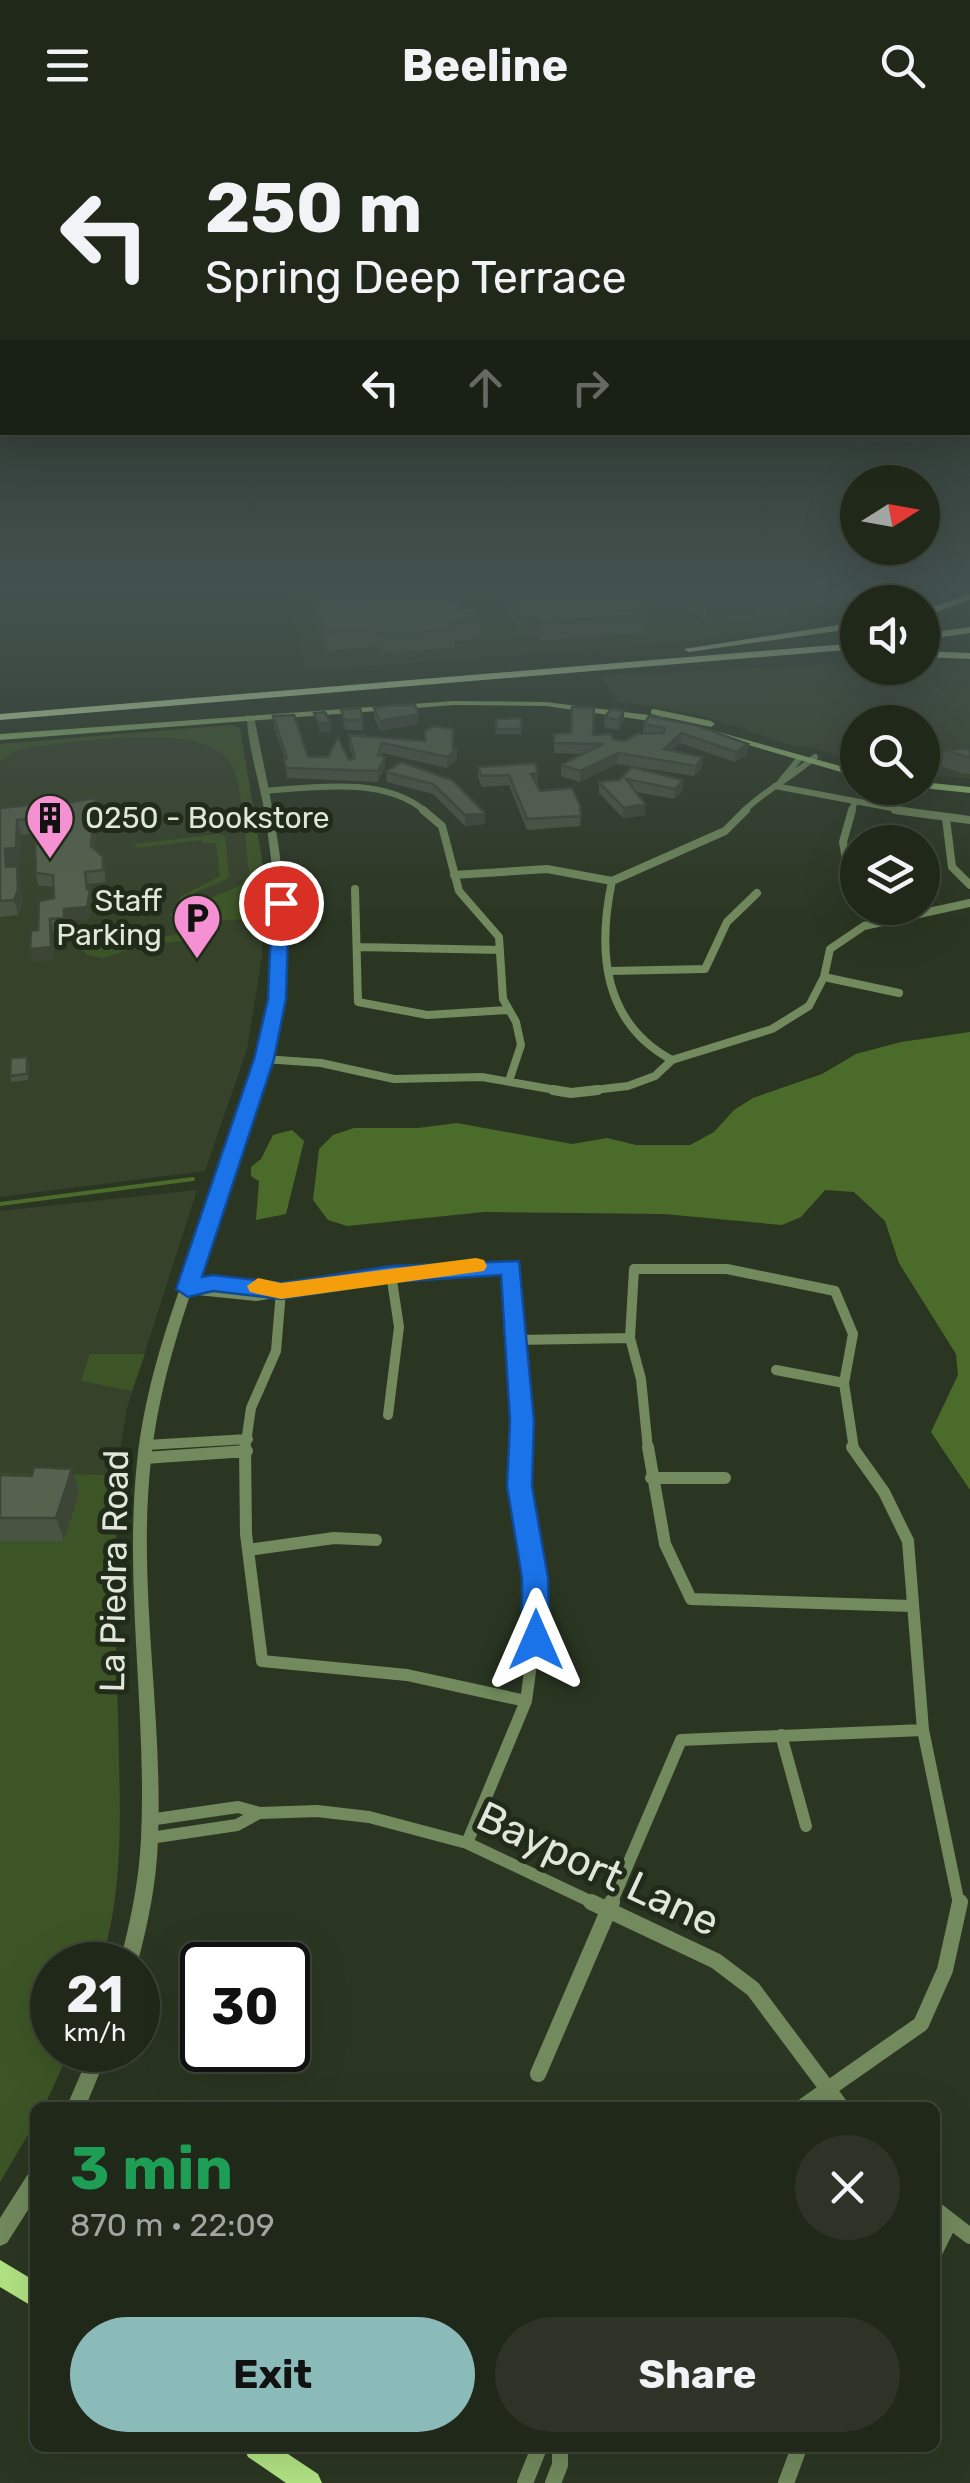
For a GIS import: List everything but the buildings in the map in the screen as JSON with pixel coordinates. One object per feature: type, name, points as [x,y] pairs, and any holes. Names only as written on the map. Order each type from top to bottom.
[{"type":"highway","points":[[0,708],[101,701]]},
{"type":"highway","points":[[0,717],[185,701]]},
{"type":"main road","points":[[250,717],[405,701]]},
{"type":"main road","points":[[572,701],[685,718],[808,760]]},
{"type":"main road","points":[[0,738],[454,703],[546,704],[668,720],[840,767]]},
{"type":"main road","points":[[940,784],[970,787]]},
{"type":"main road","points":[[0,2272],[30,2293]]},
{"type":"main road","points":[[263,2452],[310,2483]]},
{"type":"street","name":"La Piedra Road","points":[[134,1942],[150,1829],[140,1570],[145,1451],[163,1363],[264,1059],[277,999],[281,903],[250,717]]},
{"type":"street","points":[[454,874],[546,869],[612,881],[725,832],[759,796],[808,760]]},
{"type":"street","points":[[778,784],[840,800]]},
{"type":"street","points":[[265,791],[336,786],[403,798],[432,815],[442,826],[454,874],[468,903],[493,926],[500,950],[503,999],[521,1045],[508,1080]]},
{"type":"street","points":[[860,805],[970,820]]},
{"type":"street","points":[[946,819],[952,867],[970,885]]},
{"type":"street","points":[[612,881],[606,927],[610,971],[623,1018],[645,1045],[672,1060]]},
{"type":"street","points":[[355,889],[358,1002],[427,1014],[507,1010]]},
{"type":"street","points":[[610,971],[706,968],[727,922],[757,892]]},
{"type":"street","points":[[264,1059],[322,1062],[394,1080],[472,1077],[571,1093],[598,1091],[655,1076],[672,1060],[772,1029],[809,1006],[824,977],[830,949],[864,926],[970,903]]},
{"type":"street","points":[[359,947],[500,950]]},
{"type":"street","points":[[824,977],[899,993]]},
{"type":"street","points":[[188,1289],[256,1296],[391,1274],[511,1266],[522,1421],[520,1486],[538,1613],[526,1701],[467,1843]]},
{"type":"street","points":[[808,2102],[922,2024],[946,1970],[960,1901],[923,1730],[908,1541],[884,1492],[852,1447],[844,1383],[853,1334],[836,1291],[727,1269],[634,1268],[630,1338],[641,1380],[651,1478],[665,1544],[691,1599],[911,1606]]},
{"type":"street","points":[[388,1414],[398,1328],[391,1274]]},
{"type":"street","points":[[275,1291],[274,1356],[252,1408],[248,1445],[248,1550],[262,1660],[407,1675],[526,1701]]},
{"type":"street","points":[[517,1340],[630,1338]]},
{"type":"street","points":[[776,1370],[844,1383]]},
{"type":"street","points":[[145,1451],[248,1445]]},
{"type":"street","points":[[651,1478],[726,1478]]},
{"type":"street","points":[[248,1550],[334,1538],[376,1540]]},
{"type":"street","points":[[538,2074],[681,1740],[923,1730]]},
{"type":"street","points":[[781,1735],[806,1826]]},
{"type":"street","name":"Bayport Lane","points":[[150,1829],[237,1825],[260,1813],[318,1811],[369,1817],[467,1843],[716,1961],[753,1989],[838,2102]]},
{"type":"street","points":[[78,2102],[91,2072]]},
{"type":"street","points":[[0,2236],[30,2188]]},
{"type":"street","points":[[940,2213],[970,2236]]},
{"type":"street","points":[[940,2241],[950,2221]]},
{"type":"street","points":[[525,2483],[537,2452]]},
{"type":"street","points":[[553,2483],[560,2452]]},
{"type":"street","points":[[786,2483],[797,2452]]},
{"type":"shaded area","points":[[617,701],[970,701],[970,779],[940,776],[940,705],[840,705],[840,757],[793,746],[700,715]]},
{"type":"shaded area","points":[[231,725],[240,728],[264,872],[262,956],[247,1049],[205,1171],[0,1197],[0,744]]},
{"type":"shaded area","points":[[231,725],[240,728],[264,872],[262,913],[253,919],[207,921],[206,900],[241,885],[249,873],[239,789],[232,766],[219,752],[198,743],[140,737],[33,747],[0,761],[0,744]]},
{"type":"shaded area","points":[[225,836],[229,877],[192,896],[187,923],[169,915],[176,911],[180,897],[220,876],[216,843],[201,843],[202,840],[137,848],[134,844]]},
{"type":"shaded area","points":[[186,935],[187,940],[133,948],[104,958],[87,955],[82,949],[97,936],[138,939]]},
{"type":"shaded area","points":[[970,1032],[970,1490],[931,1432],[958,1375],[956,1354],[899,1263],[885,1221],[854,1192],[825,1190],[801,1217],[782,1225],[664,1214],[484,1212],[347,1226],[328,1220],[313,1200],[319,1149],[333,1135],[354,1128],[418,1128],[457,1123],[572,1144],[607,1138],[636,1145],[690,1145],[714,1132],[734,1110],[753,1098],[822,1074],[856,1054],[901,1042]]},
{"type":"shaded area","points":[[292,1130],[304,1141],[286,1214],[256,1220],[259,1181],[251,1176],[251,1167],[261,1159],[273,1135]]},
{"type":"shaded area","points":[[197,1190],[127,1408],[116,1475],[0,1473],[0,1211]]},
{"type":"shaded area","points":[[90,1354],[145,1354],[132,1391],[81,1381]]},
{"type":"shaded area","points":[[0,1473],[116,1475],[120,1481],[115,1587],[120,1789],[116,1891],[107,1942],[30,1942],[30,2072],[60,2072],[46,2102],[30,2102],[30,2131],[0,2182]]},
{"type":"waterway","points":[[0,1204],[193,1179]]},
{"type":"slow traffic","points":[[258,1286],[281,1291],[476,1266]]},
{"type":"place","name":"0250 - Bookstore","points":[[50,860]]},
{"type":"place","name":"Staff Parking","points":[[197,960]]},
{"type":"route","points":[[281,903],[277,999],[264,1059],[188,1289],[213,1283],[281,1291],[391,1274],[480,1265],[511,1266],[522,1421],[520,1486],[535,1578],[536,1640]]}]
